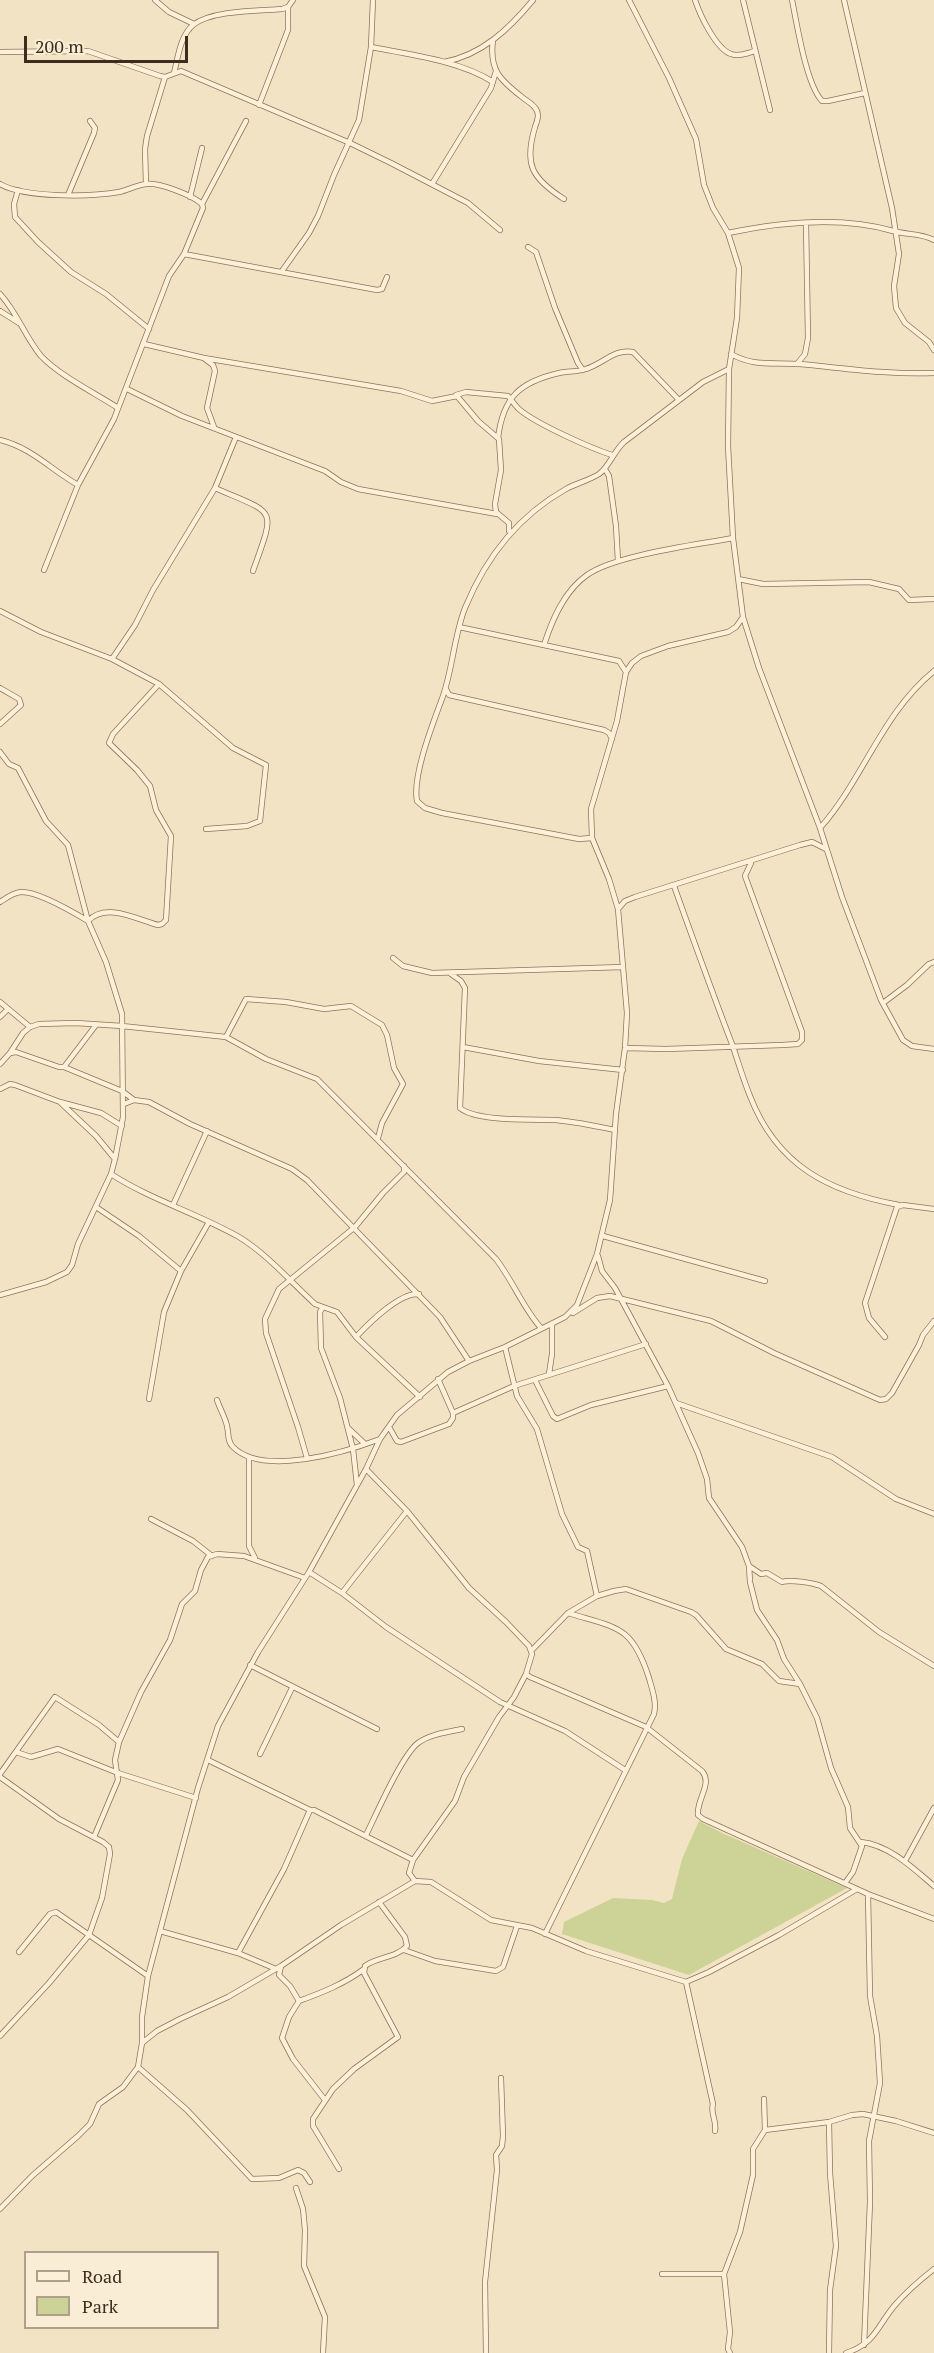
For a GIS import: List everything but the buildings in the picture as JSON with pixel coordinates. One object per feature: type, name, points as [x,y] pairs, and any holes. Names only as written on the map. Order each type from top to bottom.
[{"type":"street","points":[[155,0],[169,12],[194,24]]},
{"type":"street","points":[[259,105],[288,30],[288,7],[293,0]]},
{"type":"street","points":[[282,271],[309,233],[359,120],[371,47],[373,0]]},
{"type":"street","points":[[441,63],[467,56],[493,40],[512,25],[533,0]]},
{"type":"street","points":[[629,0],[669,78],[696,139],[704,184],[713,208],[728,233],[739,268],[737,318],[729,369],[728,447],[733,538],[743,617],[759,668],[820,830],[842,897],[883,1003],[903,1040],[912,1046],[934,1049]]},
{"type":"street","points":[[695,0],[704,23],[728,53],[739,55],[755,51]]},
{"type":"street","points":[[743,0],[770,110]]},
{"type":"street","points":[[792,0],[809,74],[818,97],[822,101],[828,101],[865,93]]},
{"type":"street","points":[[844,0],[885,170],[899,254],[894,293],[897,311],[909,328],[929,342],[934,350]]},
{"type":"street","points":[[174,73],[184,38],[194,24],[226,13],[288,7]]},
{"type":"street","points":[[493,40],[491,58],[496,71],[509,86],[536,108],[537,120],[529,148],[536,174],[544,184],[564,199]]},
{"type":"street","points":[[371,47],[441,63],[493,82]]},
{"type":"street","points":[[0,52],[88,51],[165,77],[181,71],[350,143],[468,203],[500,230]]},
{"type":"street","points":[[432,184],[493,82],[496,71]]},
{"type":"street","points":[[146,184],[147,136],[165,77]]},
{"type":"street","points":[[68,195],[95,131],[90,121]]},
{"type":"street","points":[[44,570],[78,484],[108,434],[128,389],[169,276],[184,254],[202,214],[201,204],[246,121]]},
{"type":"street","points":[[190,196],[201,148]]},
{"type":"street","points":[[0,184],[18,190],[68,195],[110,193],[146,184],[190,196],[201,204]]},
{"type":"street","points":[[18,190],[14,204],[15,217],[38,242],[71,272],[106,294],[150,329]]},
{"type":"street","points":[[728,233],[761,226],[806,223],[877,226],[934,240]]},
{"type":"street","points":[[797,364],[805,354],[808,338],[806,223]]},
{"type":"street","points":[[528,247],[536,252],[558,317],[583,370]]},
{"type":"street","points":[[184,254],[377,290],[382,288],[387,277]]},
{"type":"street","points":[[0,294],[12,307],[40,354],[49,363],[118,408]]},
{"type":"street","points":[[0,311],[21,325]]},
{"type":"street","points":[[144,344],[204,358],[388,388],[432,402],[466,392],[501,395],[510,399],[532,418],[612,456]]},
{"type":"street","points":[[497,514],[495,504],[501,470],[498,438],[500,423],[510,399],[529,381],[583,370],[616,353],[631,351],[679,399]]},
{"type":"street","points":[[731,354],[748,362],[797,364],[901,374],[934,373]]},
{"type":"street","points":[[204,358],[213,365],[215,371],[207,408],[214,427]]},
{"type":"street","points":[[592,838],[579,839],[539,832],[442,813],[420,805],[416,796],[422,765],[446,688],[459,627],[482,571],[509,532],[548,501],[567,489],[600,474],[617,448],[703,382],[729,369]]},
{"type":"street","points":[[128,389],[182,416],[325,471],[341,482],[358,489],[497,514],[509,523],[509,532]]},
{"type":"street","points":[[455,395],[478,421],[498,438]]},
{"type":"street","points":[[111,659],[135,625],[153,590],[215,488],[236,437]]},
{"type":"street","points":[[0,440],[21,446],[62,476],[78,484]]},
{"type":"street","points":[[605,469],[609,476],[618,561]]},
{"type":"street","points":[[215,488],[262,508],[268,518],[268,529],[253,571]]},
{"type":"street","points":[[544,645],[555,614],[575,586],[588,574],[618,561],[733,538]]},
{"type":"street","points":[[738,579],[763,584],[869,582],[898,589],[909,600],[934,599]]},
{"type":"street","points":[[0,611],[41,632],[111,659],[159,684],[226,743],[244,755],[263,763],[267,768],[260,821],[246,826],[206,829]]},
{"type":"street","points":[[570,1314],[577,1305],[603,1236],[610,1200],[615,1130],[626,1048],[627,1013],[618,909],[592,838],[591,809],[612,739],[626,672],[632,663],[641,656],[668,646],[728,632],[736,627],[743,617]]},
{"type":"street","points":[[459,627],[619,661],[626,672]]},
{"type":"street","points":[[618,909],[626,901],[812,843],[901,705],[913,690],[934,671]]},
{"type":"street","points":[[88,921],[94,915],[108,912],[158,925],[166,920],[171,836],[156,810],[150,786],[109,743],[113,734],[159,684]]},
{"type":"street","points":[[0,688],[19,699],[21,705],[0,724]]},
{"type":"street","points":[[446,688],[449,695],[604,730],[612,739]]},
{"type":"street","points":[[0,752],[9,764],[18,768],[46,821],[68,845],[88,921],[118,995],[123,1026],[122,1091],[124,1104],[122,1126],[111,1174],[78,1244],[72,1265],[67,1272],[46,1282],[0,1295]]},
{"type":"street","points":[[812,843],[827,850]]},
{"type":"street","points":[[626,1048],[666,1049],[798,1044],[803,1037],[746,880],[745,872],[751,863]]},
{"type":"street","points":[[674,886],[750,1097],[777,1144],[797,1164],[813,1175],[851,1194],[899,1205],[934,1209]]},
{"type":"street","points":[[0,902],[14,894],[24,892],[64,907],[88,921]]},
{"type":"street","points":[[615,897],[626,901]]},
{"type":"street","points":[[393,958],[407,968],[451,974],[528,969],[623,967]]},
{"type":"street","points":[[883,1003],[934,962]]},
{"type":"street","points":[[451,974],[461,981],[465,988],[458,1104],[463,1111],[518,1120],[555,1120],[615,1130]]},
{"type":"street","points":[[226,1037],[244,1001],[251,998],[324,1009],[351,1006],[373,1018],[382,1026],[387,1035],[394,1068],[404,1084],[382,1123],[378,1138]]},
{"type":"street","points":[[0,1002],[30,1027]]},
{"type":"street","points":[[0,1017],[7,1010]]},
{"type":"street","points":[[0,1064],[30,1027],[56,1023],[123,1026],[226,1037],[275,1063],[317,1079],[496,1259],[508,1274],[534,1321],[541,1328]]},
{"type":"street","points":[[64,1067],[96,1025]]},
{"type":"street","points":[[463,1047],[539,1061],[622,1070]]},
{"type":"street","points":[[10,1053],[16,1052],[64,1067],[122,1091],[134,1100],[149,1102],[292,1169],[307,1180],[419,1294],[440,1317],[469,1361]]},
{"type":"street","points":[[0,1089],[15,1084],[60,1102],[100,1113],[122,1126]]},
{"type":"street","points":[[124,1104],[134,1100]]},
{"type":"street","points":[[60,1102],[96,1136],[115,1159]]},
{"type":"street","points":[[172,1205],[207,1131]]},
{"type":"street","points":[[307,1458],[266,1333],[264,1319],[279,1289],[354,1227],[404,1172],[404,1166]]},
{"type":"street","points":[[111,1174],[128,1185],[209,1222],[253,1247],[315,1304],[337,1312],[356,1337],[420,1397]]},
{"type":"street","points":[[885,1337],[869,1318],[865,1303],[899,1205]]},
{"type":"street","points":[[96,1207],[139,1236],[181,1271]]},
{"type":"street","points":[[149,1399],[164,1312],[181,1271],[209,1222]]},
{"type":"street","points":[[603,1236],[765,1281]]},
{"type":"street","points":[[597,1254],[602,1271],[646,1344],[668,1386],[698,1453],[707,1479],[710,1498],[742,1547],[749,1566],[750,1582],[757,1610],[777,1640],[787,1666],[800,1684],[820,1727],[831,1768],[848,1807],[850,1828],[861,1842],[861,1852],[845,1883]]},
{"type":"street","points":[[356,1337],[404,1297],[419,1294]]},
{"type":"street","points":[[0,2209],[32,2176],[90,2124],[99,2104],[123,2087],[138,2067],[148,1976],[196,1797],[218,1726],[250,1665],[309,1572],[380,1439],[397,1415],[438,1379],[469,1361],[505,1347],[603,1296],[618,1297],[718,1324],[774,1353],[880,1400],[886,1399],[892,1393],[927,1328],[934,1321]]},
{"type":"street","points":[[323,1307],[320,1312],[321,1348],[340,1398],[348,1428],[357,1485]]},
{"type":"street","points":[[549,1374],[552,1324]]},
{"type":"street","points":[[453,1413],[514,1386],[646,1344]]},
{"type":"street","points":[[505,1347],[517,1396],[537,1429],[567,1526],[578,1547],[587,1551],[597,1596]]},
{"type":"street","points":[[389,1426],[397,1441],[401,1442],[449,1424],[453,1413],[438,1379]]},
{"type":"street","points":[[535,1380],[553,1416],[557,1419],[591,1405],[668,1386]]},
{"type":"street","points":[[217,1400],[220,1413],[227,1425],[228,1441],[249,1458],[276,1460],[307,1458],[353,1449],[380,1439]]},
{"type":"street","points":[[676,1403],[832,1457],[896,1499],[934,1514]]},
{"type":"street","points":[[348,1428],[366,1444]]},
{"type":"street","points":[[249,1458],[249,1546],[256,1559]]},
{"type":"street","points":[[366,1469],[406,1511],[469,1588],[506,1622],[531,1651]]},
{"type":"street","points":[[342,1593],[406,1511]]},
{"type":"street","points":[[151,1520],[193,1541],[212,1556]]},
{"type":"street","points":[[94,1837],[118,1780],[115,1760],[119,1742],[141,1692],[170,1640],[182,1604],[195,1591],[201,1570],[208,1557],[228,1555],[256,1559],[305,1578]]},
{"type":"street","points":[[749,1566],[761,1574],[767,1574],[782,1582],[787,1580],[814,1583],[879,1632],[934,1666]]},
{"type":"street","points":[[309,1572],[342,1593],[386,1627],[507,1707],[565,1731],[625,1770]]},
{"type":"street","points":[[415,1881],[409,1873],[413,1860],[455,1801],[464,1777],[514,1697],[526,1674],[531,1651],[568,1613],[597,1596],[626,1589],[691,1612],[726,1649],[757,1661],[783,1683],[800,1684]]},
{"type":"street","points":[[545,1934],[654,1714],[655,1705],[646,1669],[631,1639],[618,1630],[568,1613]]},
{"type":"street","points":[[250,1665],[376,1729]]},
{"type":"street","points":[[526,1674],[554,1689],[646,1727],[696,1766],[705,1776],[706,1783],[697,1809],[698,1815],[703,1819],[868,1894],[934,1919]]},
{"type":"street","points":[[260,1754],[292,1688]]},
{"type":"street","points":[[0,2036],[89,1935],[102,1898],[110,1854],[109,1847],[59,1819],[0,1775],[55,1697],[99,1725],[119,1742]]},
{"type":"street","points":[[366,1835],[403,1762],[414,1747],[423,1740],[462,1729]]},
{"type":"street","points":[[16,1752],[31,1757],[58,1749],[118,1773],[196,1797]]},
{"type":"street","points":[[208,1760],[366,1835],[413,1860]]},
{"type":"street","points":[[905,1861],[934,1808]]},
{"type":"street","points":[[238,1953],[284,1869],[310,1810]]},
{"type":"street","points":[[861,1842],[872,1843],[905,1861],[934,1886]]},
{"type":"street","points":[[142,2043],[158,2031],[228,1997],[279,1968],[341,1925],[415,1881],[431,1882],[490,1920],[532,1928],[586,1951],[686,1982],[779,1935],[857,1889]]},
{"type":"street","points":[[864,2345],[870,2202],[869,2141],[880,2083],[877,2036],[870,1996],[868,1894]]},
{"type":"street","points":[[380,1902],[405,1937],[407,1942],[404,1950]]},
{"type":"street","points":[[19,1952],[53,1912],[59,1913],[148,1976]]},
{"type":"street","points":[[326,2100],[293,2060],[282,2038],[289,2017],[299,2001],[318,1995],[350,1979],[368,1964],[404,1950],[435,1961],[496,1971],[503,1967],[517,1926]]},
{"type":"street","points":[[160,1931],[238,1953],[279,1968]]},
{"type":"street","points":[[279,1968],[279,1975],[290,1986],[299,2001]]},
{"type":"street","points":[[339,2169],[314,2126],[313,2118],[333,2089],[354,2069],[398,2037],[364,1969]]},
{"type":"street","points":[[686,1982],[713,2104],[711,2112],[716,2125],[715,2131]]},
{"type":"street","points":[[138,2067],[187,2110],[252,2179],[279,2178],[298,2170],[304,2173],[310,2182]]},
{"type":"street","points":[[486,2353],[485,2282],[497,2170],[496,2155],[502,2146],[503,2136],[501,2078]]},
{"type":"street","points":[[730,2353],[724,2274],[740,2232],[753,2175],[753,2149],[765,2130],[764,2099]]},
{"type":"street","points":[[765,2130],[829,2122],[852,2115],[873,2115],[934,2133]]},
{"type":"street","points":[[829,2122],[830,2173],[836,2246],[830,2290],[829,2353]]},
{"type":"street","points":[[296,2188],[303,2209],[304,2266],[325,2318],[322,2353]]},
{"type":"street","points":[[846,2353],[864,2345],[878,2331],[900,2299],[934,2270]]},
{"type":"street","points":[[662,2274],[724,2274]]},
{"type":"green space","points":[[699,1821],[847,1888],[689,1975],[562,1934],[564,1922],[613,1898],[652,1900],[664,1903],[672,1899],[682,1859]]}]
